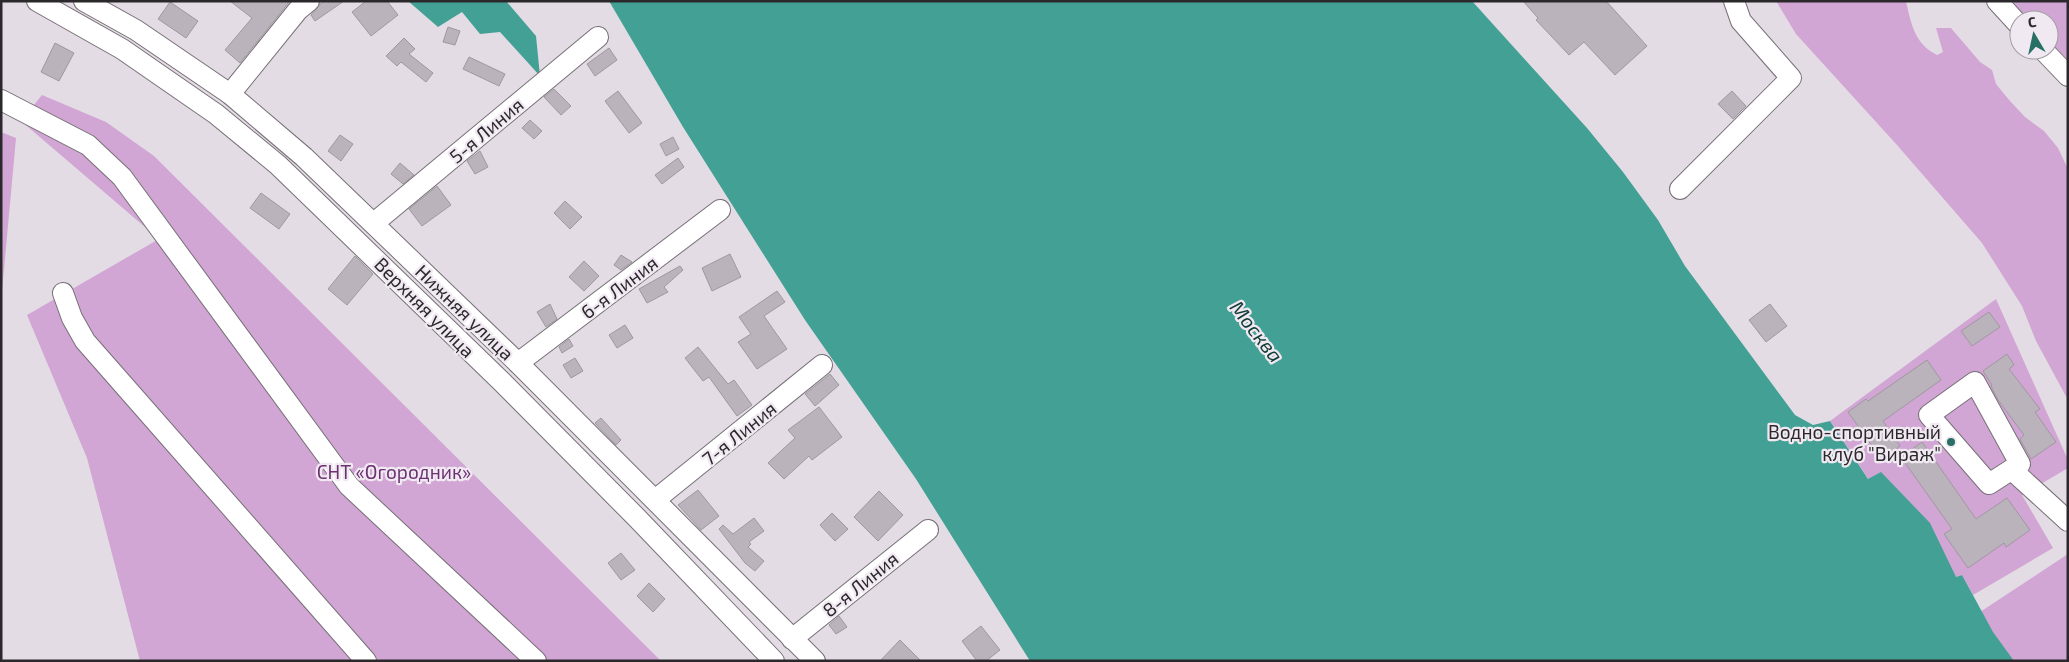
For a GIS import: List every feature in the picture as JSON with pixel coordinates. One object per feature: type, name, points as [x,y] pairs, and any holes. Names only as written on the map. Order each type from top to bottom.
[{"type":"street","name":"Верхняя улица","points":[[37,1],[122,49],[216,114],[278,165],[501,381],[637,518],[774,661]]},
{"type":"street","name":"Нижняя улица","points":[[84,1],[136,30],[230,94],[304,157],[518,364],[815,661]]},
{"type":"street","points":[[230,94],[298,10],[309,1]]},
{"type":"street","points":[[1680,188],[1791,78],[1741,21],[1734,1]]},
{"type":"street","points":[[1997,1],[2009,14]]},
{"type":"street","name":"5-я Линия","points":[[374,223],[598,37]]},
{"type":"street","points":[[2053,60],[2068,76]]},
{"type":"street","points":[[1,100],[88,145],[122,177],[349,486],[536,661]]},
{"type":"street","name":"6-я Линия","points":[[518,364],[720,210]]},
{"type":"street","points":[[63,293],[72,318],[85,341],[366,661]]},
{"type":"street","name":"7-я Линия","points":[[655,500],[822,365]]},
{"type":"street","points":[[1975,382],[2020,464],[2012,470],[1989,484],[1930,415],[1975,382]]},
{"type":"street","points":[[2012,470],[2068,521]]},
{"type":"street","name":"8-я Линия","points":[[792,639],[928,530]]},
{"type":"green space","points":[[1776,1],[1906,1],[1912,25],[1924,45],[1937,55],[1943,52],[1936,28],[1951,28],[1980,62],[1992,70],[1996,84],[2010,101],[2025,117],[2044,131],[2058,148],[2068,169],[2068,400],[2036,341],[2022,306],[1982,243],[1897,145],[1796,34]]},
{"type":"green space","points":[[2010,1],[2068,1],[2068,60],[2059,51],[2059,10],[2019,10]]},
{"type":"green space","name":"СНТ «Огородник»","points":[[42,95],[106,122],[154,156],[661,661],[140,661],[87,458],[27,315],[159,239],[21,121]]},
{"type":"green space","points":[[1,132],[16,138],[1,302]]},
{"type":"green space","name":"Водно-спортивный клуб \"Вираж\"","points":[[1996,299],[2068,460],[2068,468],[2022,495],[2053,548],[1973,595],[1962,575],[1956,577],[1869,480],[1830,421]]},
{"type":"green space","points":[[2068,554],[2068,661],[2014,661],[2004,650],[1980,612]]},
{"type":"water","points":[[408,1],[506,1],[536,36],[540,76],[500,32],[480,34],[462,12],[438,27]]},
{"type":"water","name":"Москва","points":[[609,1],[1472,1],[1587,128],[1623,172],[1658,220],[1685,266],[1795,415],[1813,425],[1830,421],[1868,479],[1881,472],[1930,523],[1956,577],[1962,575],[1993,632],[2014,661],[1030,661],[916,479],[805,320],[683,127]]},
{"type":"building","points":[[230,1],[290,1],[240,63],[225,50],[252,18]]},
{"type":"building","points":[[323,1],[344,1],[315,21],[311,15]]},
{"type":"building","points":[[366,1],[387,1],[398,15],[371,36],[352,12]]},
{"type":"building","points":[[1523,1],[1606,1],[1647,46],[1615,75],[1584,42],[1569,55],[1536,20],[1538,18]]},
{"type":"building","points":[[170,2],[198,21],[186,38],[158,19]]},
{"type":"building","points":[[448,27],[460,31],[455,45],[443,42]]},
{"type":"building","points":[[404,38],[415,49],[409,54],[433,73],[426,82],[401,62],[397,66],[386,56]]},
{"type":"building","points":[[55,43],[74,53],[59,81],[41,72]]},
{"type":"building","points":[[609,48],[617,60],[595,76],[587,64]]},
{"type":"building","points":[[469,57],[505,74],[499,86],[463,69]]},
{"type":"building","points":[[554,89],[571,106],[561,115],[544,97]]},
{"type":"building","points":[[618,91],[642,123],[629,133],[605,101]]},
{"type":"building","points":[[1732,91],[1746,106],[1733,119],[1718,104]]},
{"type":"building","points":[[530,120],[542,131],[534,139],[522,128]]},
{"type":"building","points":[[340,135],[353,144],[341,161],[328,151]]},
{"type":"building","points":[[673,137],[679,149],[666,156],[660,144]]},
{"type":"building","points":[[480,151],[488,167],[475,174],[467,161]]},
{"type":"building","points":[[678,158],[684,167],[662,184],[655,175]]},
{"type":"building","points":[[400,163],[414,175],[403,184],[391,174]]},
{"type":"building","points":[[437,186],[451,205],[422,226],[409,209]]},
{"type":"building","points":[[261,193],[290,214],[279,229],[250,208]]},
{"type":"building","points":[[565,201],[582,217],[570,229],[554,213]]},
{"type":"building","points":[[730,254],[741,277],[712,291],[702,268]]},
{"type":"building","points":[[621,255],[632,262],[621,270],[614,265]]},
{"type":"building","points":[[355,256],[373,274],[347,305],[328,289]]},
{"type":"building","points":[[584,261],[599,276],[584,291],[569,277]]},
{"type":"building","points":[[680,266],[683,270],[664,287],[668,292],[647,303],[639,289]]},
{"type":"building","points":[[777,291],[785,302],[764,316],[787,349],[757,369],[738,342],[751,334],[739,317]]},
{"type":"building","points":[[550,304],[557,319],[546,327],[537,312]]},
{"type":"building","points":[[1770,304],[1787,326],[1766,342],[1749,320]]},
{"type":"building","points":[[1989,312],[2000,327],[1972,346],[1961,331]]},
{"type":"building","points":[[625,325],[633,338],[617,348],[609,335]]},
{"type":"building","points":[[569,339],[573,346],[562,353],[559,347]]},
{"type":"building","points":[[698,347],[728,384],[734,380],[752,405],[737,416],[709,377],[703,381],[685,358]]},
{"type":"building","points":[[2007,354],[2014,365],[2009,369],[2040,409],[2035,412],[2056,442],[2031,459],[2020,439],[2024,435],[1998,400],[1992,385],[1983,371]]},
{"type":"building","points":[[575,358],[583,371],[571,378],[563,365]]},
{"type":"building","points":[[1927,360],[1941,380],[1883,421],[1900,446],[1882,460],[1848,412],[1866,399],[1868,401]]},
{"type":"building","points":[[830,374],[839,385],[815,406],[805,394]]},
{"type":"building","points":[[819,407],[842,437],[812,460],[809,456],[784,479],[768,463],[795,438],[788,430]]},
{"type":"building","points":[[601,418],[621,440],[616,445],[595,423]]},
{"type":"building","points":[[1922,442],[1976,519],[2007,498],[2030,530],[2006,547],[2004,543],[1968,568],[1944,534],[1952,529],[1901,457]]},
{"type":"building","points":[[698,490],[719,516],[701,530],[678,505]]},
{"type":"building","points":[[879,491],[903,515],[878,541],[854,517]]},
{"type":"building","points":[[832,513],[848,529],[835,541],[820,525]]},
{"type":"building","points":[[754,518],[764,531],[749,542],[751,544],[748,547],[764,561],[755,571],[745,563],[719,529],[723,525],[733,534]]},
{"type":"building","points":[[621,553],[635,570],[621,580],[608,563]]},
{"type":"building","points":[[649,583],[665,599],[653,612],[637,596]]},
{"type":"building","points":[[839,616],[847,627],[836,634],[829,625]]},
{"type":"building","points":[[981,626],[1000,650],[986,661],[977,661],[962,641]]},
{"type":"building","points":[[900,640],[921,661],[880,661]]},
{"type":"place","name":"Водно-спортивный клуб \"Вираж\"","points":[[1951,442]]}]
